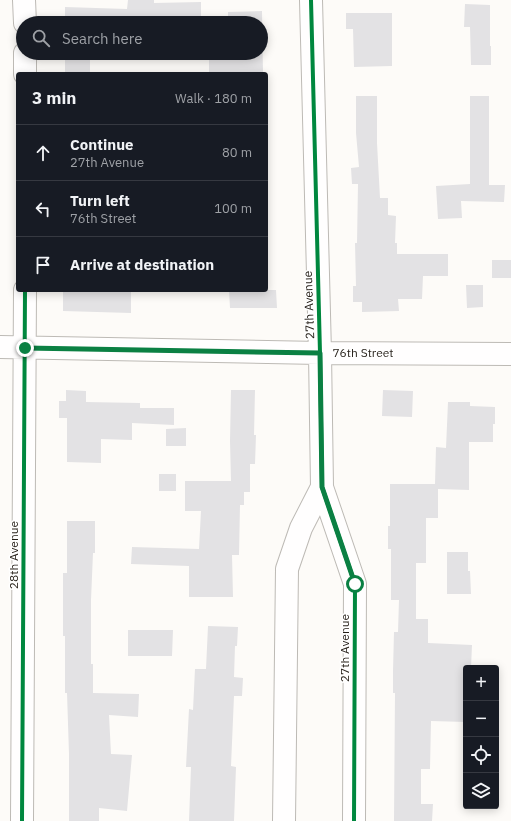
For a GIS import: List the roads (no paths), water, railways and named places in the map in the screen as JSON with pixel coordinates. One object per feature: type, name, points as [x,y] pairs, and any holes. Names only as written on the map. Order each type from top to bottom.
[{"type":"street","points":[[24,0],[24,16]]},
{"type":"street","name":"27th Avenue","points":[[310,0],[320,353],[322,487],[355,584],[354,821]]},
{"type":"street","points":[[25,60],[25,72]]},
{"type":"street","name":"28th Avenue","points":[[22,821],[25,292]]},
{"type":"street","name":"76th Street","points":[[0,347],[320,353],[511,354]]},
{"type":"street","name":"27th Avenue","points":[[284,821],[287,569],[302,528],[322,487]]}]
